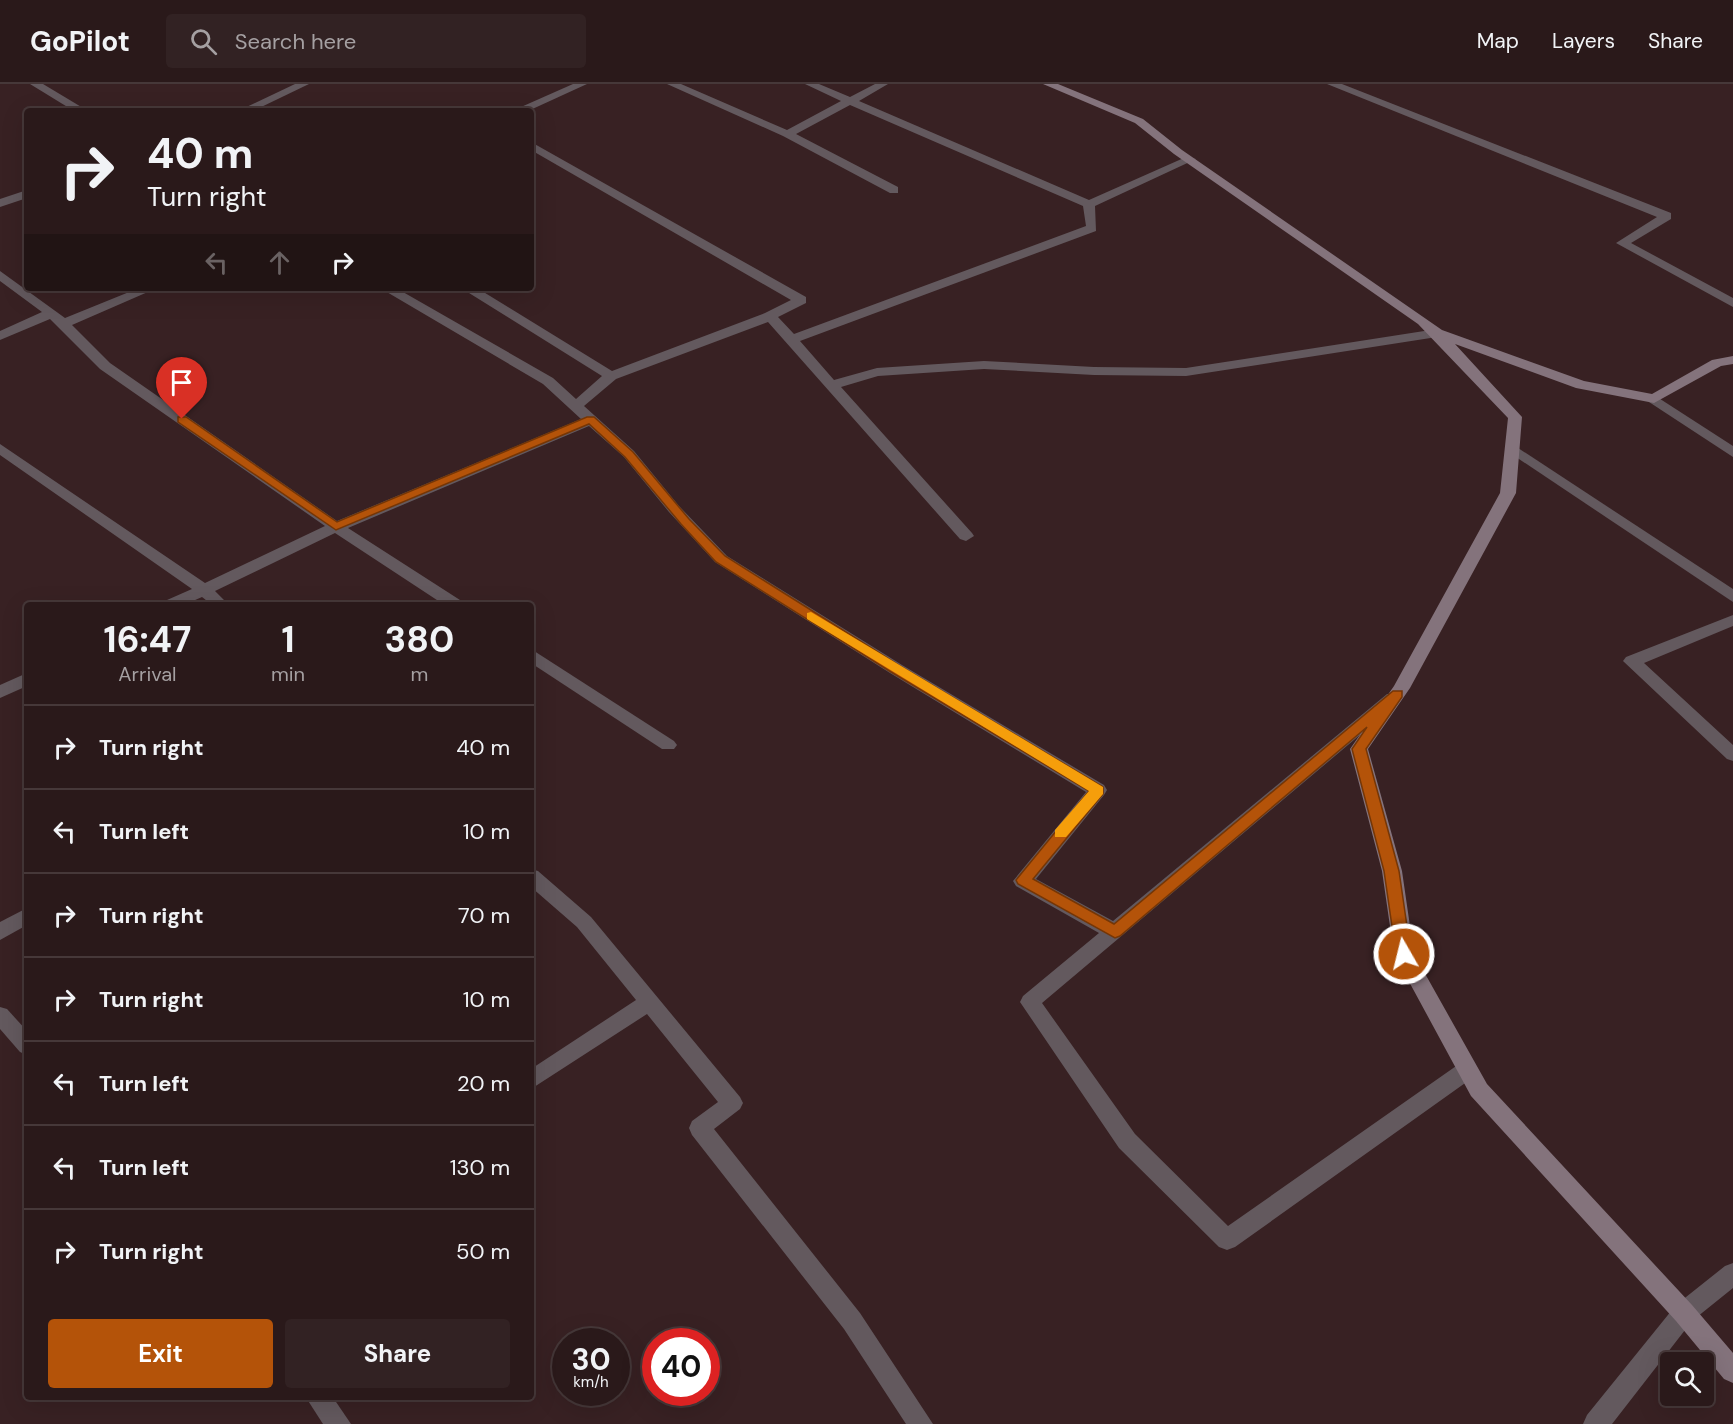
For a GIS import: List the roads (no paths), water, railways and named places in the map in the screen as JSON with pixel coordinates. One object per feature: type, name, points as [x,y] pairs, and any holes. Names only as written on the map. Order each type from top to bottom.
[{"type":"street","points":[[35,84],[77,108]]},
{"type":"street","points":[[251,108],[304,84]]},
{"type":"street","points":[[525,108],[582,84]]},
{"type":"street","points":[[672,84],[787,134],[894,190]]},
{"type":"street","points":[[810,84],[1089,204],[1190,159]]},
{"type":"street","points":[[787,134],[883,84]]},
{"type":"street","points":[[1048,84],[1139,121],[1190,159],[1424,321],[1515,417],[1508,493],[1397,694],[1359,749],[1392,871],[1404,954],[1479,1090],[1684,1313],[1733,1371]]},
{"type":"street","points":[[1332,84],[1667,216],[1622,243],[1733,303]]},
{"type":"street","points":[[534,147],[801,300],[770,316],[611,376],[576,406]]},
{"type":"street","points":[[0,203],[24,195]]},
{"type":"street","points":[[791,339],[1092,228],[1089,204]]},
{"type":"street","points":[[0,275],[57,319],[105,366],[336,527],[451,602]]},
{"type":"street","points":[[0,336],[141,291]]},
{"type":"street","points":[[392,291],[548,381],[629,454],[688,526],[721,559],[896,669],[1098,790],[1023,880],[1115,932]]},
{"type":"street","points":[[473,291],[611,376]]},
{"type":"street","points":[[770,316],[966,536]]},
{"type":"street","points":[[831,385],[877,372],[984,365],[1094,371],[1186,372],[1437,333],[1581,386],[1654,399],[1733,453]]},
{"type":"street","points":[[1654,399],[1717,363],[1733,360]]},
{"type":"street","points":[[177,602],[336,527],[590,420]]},
{"type":"street","points":[[0,448],[203,589],[218,602]]},
{"type":"street","points":[[1512,448],[1733,597]]},
{"type":"street","points":[[1733,620],[1632,661],[1733,755]]},
{"type":"street","points":[[534,657],[668,745]]},
{"type":"street","points":[[0,692],[24,680]]},
{"type":"street","points":[[1397,694],[1030,1002],[1127,1142],[1227,1240],[1467,1070]]},
{"type":"street","points":[[534,879],[584,922],[732,1103],[700,1128],[852,1321],[920,1424]]},
{"type":"street","points":[[0,932],[24,917]]},
{"type":"street","points":[[534,1078],[648,1003]]},
{"type":"street","points":[[0,1015],[24,1043]]},
{"type":"street","points":[[1596,1424],[1684,1313],[1733,1274]]},
{"type":"street","points":[[320,1400],[338,1424]]}]
